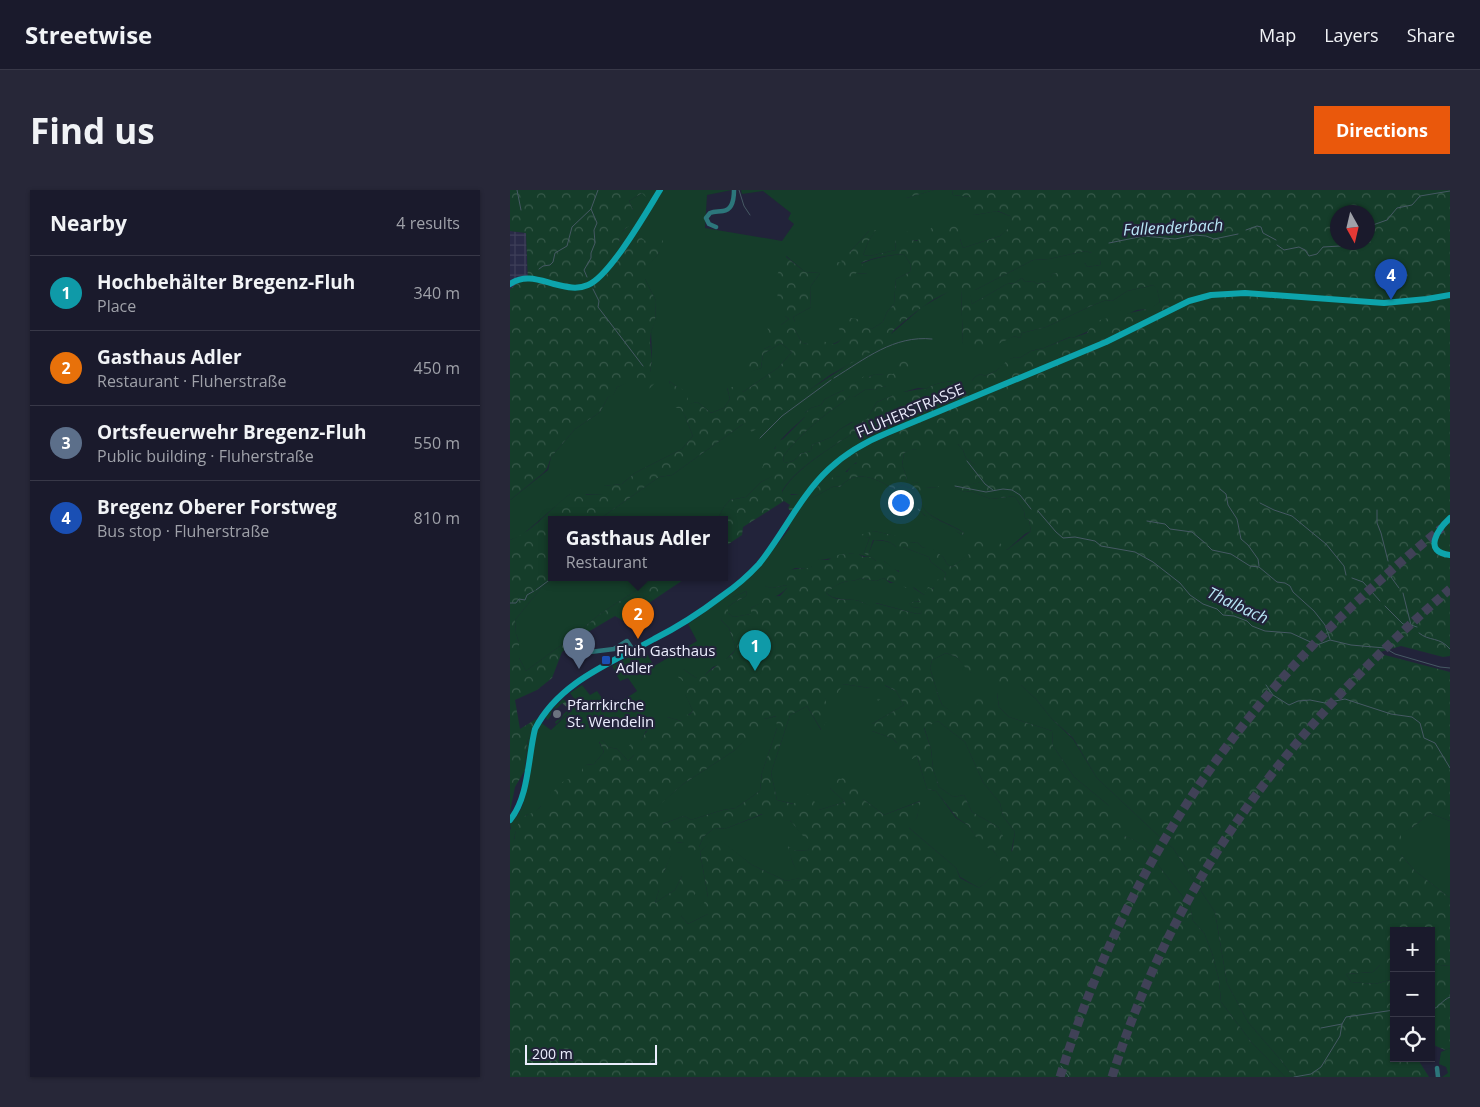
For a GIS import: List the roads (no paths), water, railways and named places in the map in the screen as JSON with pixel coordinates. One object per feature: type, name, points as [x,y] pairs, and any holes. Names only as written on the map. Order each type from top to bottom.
[{"type":"street","points":[[510,284],[525,278],[569,288],[580,288],[592,284],[618,255],[660,190]]},
{"type":"street","points":[[716,227],[709,224],[706,218],[710,213],[722,212],[730,207],[733,201],[734,190]]},
{"type":"street","name":"FLUHERSTRASSE","points":[[510,820],[521,799],[533,739],[540,720],[555,701],[573,685],[598,668],[690,619],[723,596],[747,576],[759,563],[818,481],[829,469],[854,449],[887,433],[1121,335],[1182,304],[1203,296],[1227,293],[1266,294],[1384,303],[1450,295]]},
{"type":"street","points":[[1450,518],[1438,529],[1435,543],[1441,553],[1450,555]]},
{"type":"street","points":[[590,652],[614,649],[626,641],[633,650]]},
{"type":"street","points":[[1437,1068],[1438,1077]]},
{"type":"waterway","points":[[517,190],[521,210]]},
{"type":"waterway","points":[[587,277],[584,270],[591,258],[595,243],[594,230],[597,223],[591,209],[598,190]]},
{"type":"waterway","points":[[739,190],[744,206],[750,215]]},
{"type":"waterway","name":"Fallenderbach","points":[[1375,224],[1387,220],[1397,208],[1412,205],[1420,196],[1450,191]]},
{"type":"waterway","points":[[539,269],[550,265],[553,262],[555,253],[567,246],[572,227],[591,209]]},
{"type":"waterway","name":"Fallenderbach","points":[[1246,230],[1257,226],[1261,227],[1263,233],[1276,240]]},
{"type":"waterway","name":"Fallenderbach","points":[[1109,243],[1144,236],[1175,239],[1195,235],[1214,239],[1238,234]]},
{"type":"waterway","name":"Fallenderbach","points":[[1277,245],[1284,250],[1299,247],[1305,250],[1309,256],[1317,254],[1323,247],[1330,247]]},
{"type":"waterway","points":[[593,289],[599,301],[598,307],[643,366]]},
{"type":"waterway","points":[[834,378],[869,356],[892,345],[918,339],[932,339]]},
{"type":"waterway","points":[[760,438],[782,416],[831,380]]},
{"type":"waterway","points":[[967,461],[985,484],[993,490]]},
{"type":"waterway","name":"Thalbach","points":[[955,486],[986,492],[1003,489],[1012,490],[1020,495],[1031,509]]},
{"type":"waterway","points":[[1220,489],[1226,494],[1228,505],[1237,519],[1241,539],[1258,559],[1259,566]]},
{"type":"waterway","points":[[1260,503],[1292,516],[1326,544],[1344,566],[1346,575]]},
{"type":"waterway","points":[[1377,510],[1377,523],[1388,561]]},
{"type":"waterway","name":"Thalbach","points":[[1038,511],[1063,538],[1075,537],[1095,541],[1101,546],[1135,552],[1153,562],[1180,583],[1190,595],[1203,604],[1217,609],[1223,615],[1234,616],[1265,631],[1291,633],[1317,645],[1330,640],[1351,645],[1385,648],[1395,654],[1450,668]]},
{"type":"waterway","points":[[1147,521],[1165,524],[1170,529],[1192,532],[1205,543]]},
{"type":"waterway","points":[[1208,546],[1212,550],[1231,554],[1250,566],[1259,567],[1277,582],[1290,586],[1293,592],[1314,611],[1325,625],[1330,639]]},
{"type":"waterway","points":[[1389,565],[1391,577],[1399,588]]},
{"type":"waterway","points":[[1352,578],[1363,582],[1380,601]]},
{"type":"waterway","points":[[536,590],[548,581]]},
{"type":"waterway","points":[[510,603],[516,603],[519,599],[525,600],[527,595],[534,591]]},
{"type":"waterway","points":[[1403,593],[1411,625],[1417,627]]},
{"type":"waterway","points":[[1385,606],[1403,624],[1411,625]]},
{"type":"waterway","points":[[1419,633],[1442,642],[1450,649]]},
{"type":"waterway","points":[[1266,685],[1273,695],[1289,705],[1298,701],[1310,700],[1325,703],[1345,699],[1391,714],[1412,717],[1420,723],[1424,738],[1435,743],[1450,768]]},
{"type":"waterway","points":[[1435,1008],[1450,997]]},
{"type":"waterway","points":[[1294,1077],[1311,1074],[1321,1067],[1340,1036],[1342,1024],[1346,1017],[1390,1011]]},
{"type":"waterway","points":[[1321,1028],[1342,1024]]},
{"type":"waterway","points":[[1061,1066],[1069,1077]]},
{"type":"tunnel","points":[[1060,1077],[1089,994],[1123,916],[1163,842],[1208,773],[1258,707],[1314,644],[1375,585],[1442,528]]},
{"type":"tunnel","points":[[1112,1077],[1138,1004],[1169,936],[1205,871],[1246,809],[1291,750],[1340,694],[1393,641],[1450,589]]},
{"type":"place","name":"Bregenz Oberer Forstweg","points":[[1391,300]]},
{"type":"place","name":"Gasthaus Adler","points":[[638,639]]},
{"type":"place","name":"Fluh Gasthaus Adler","points":[[606,660]]},
{"type":"place","name":"Ortsfeuerwehr Bregenz-Fluh","points":[[579,669]]},
{"type":"place","name":"Hochbehälter Bregenz-Fluh","points":[[755,671]]},
{"type":"place","name":"Pfarrkirche St. Wendelin","points":[[557,714]]}]
